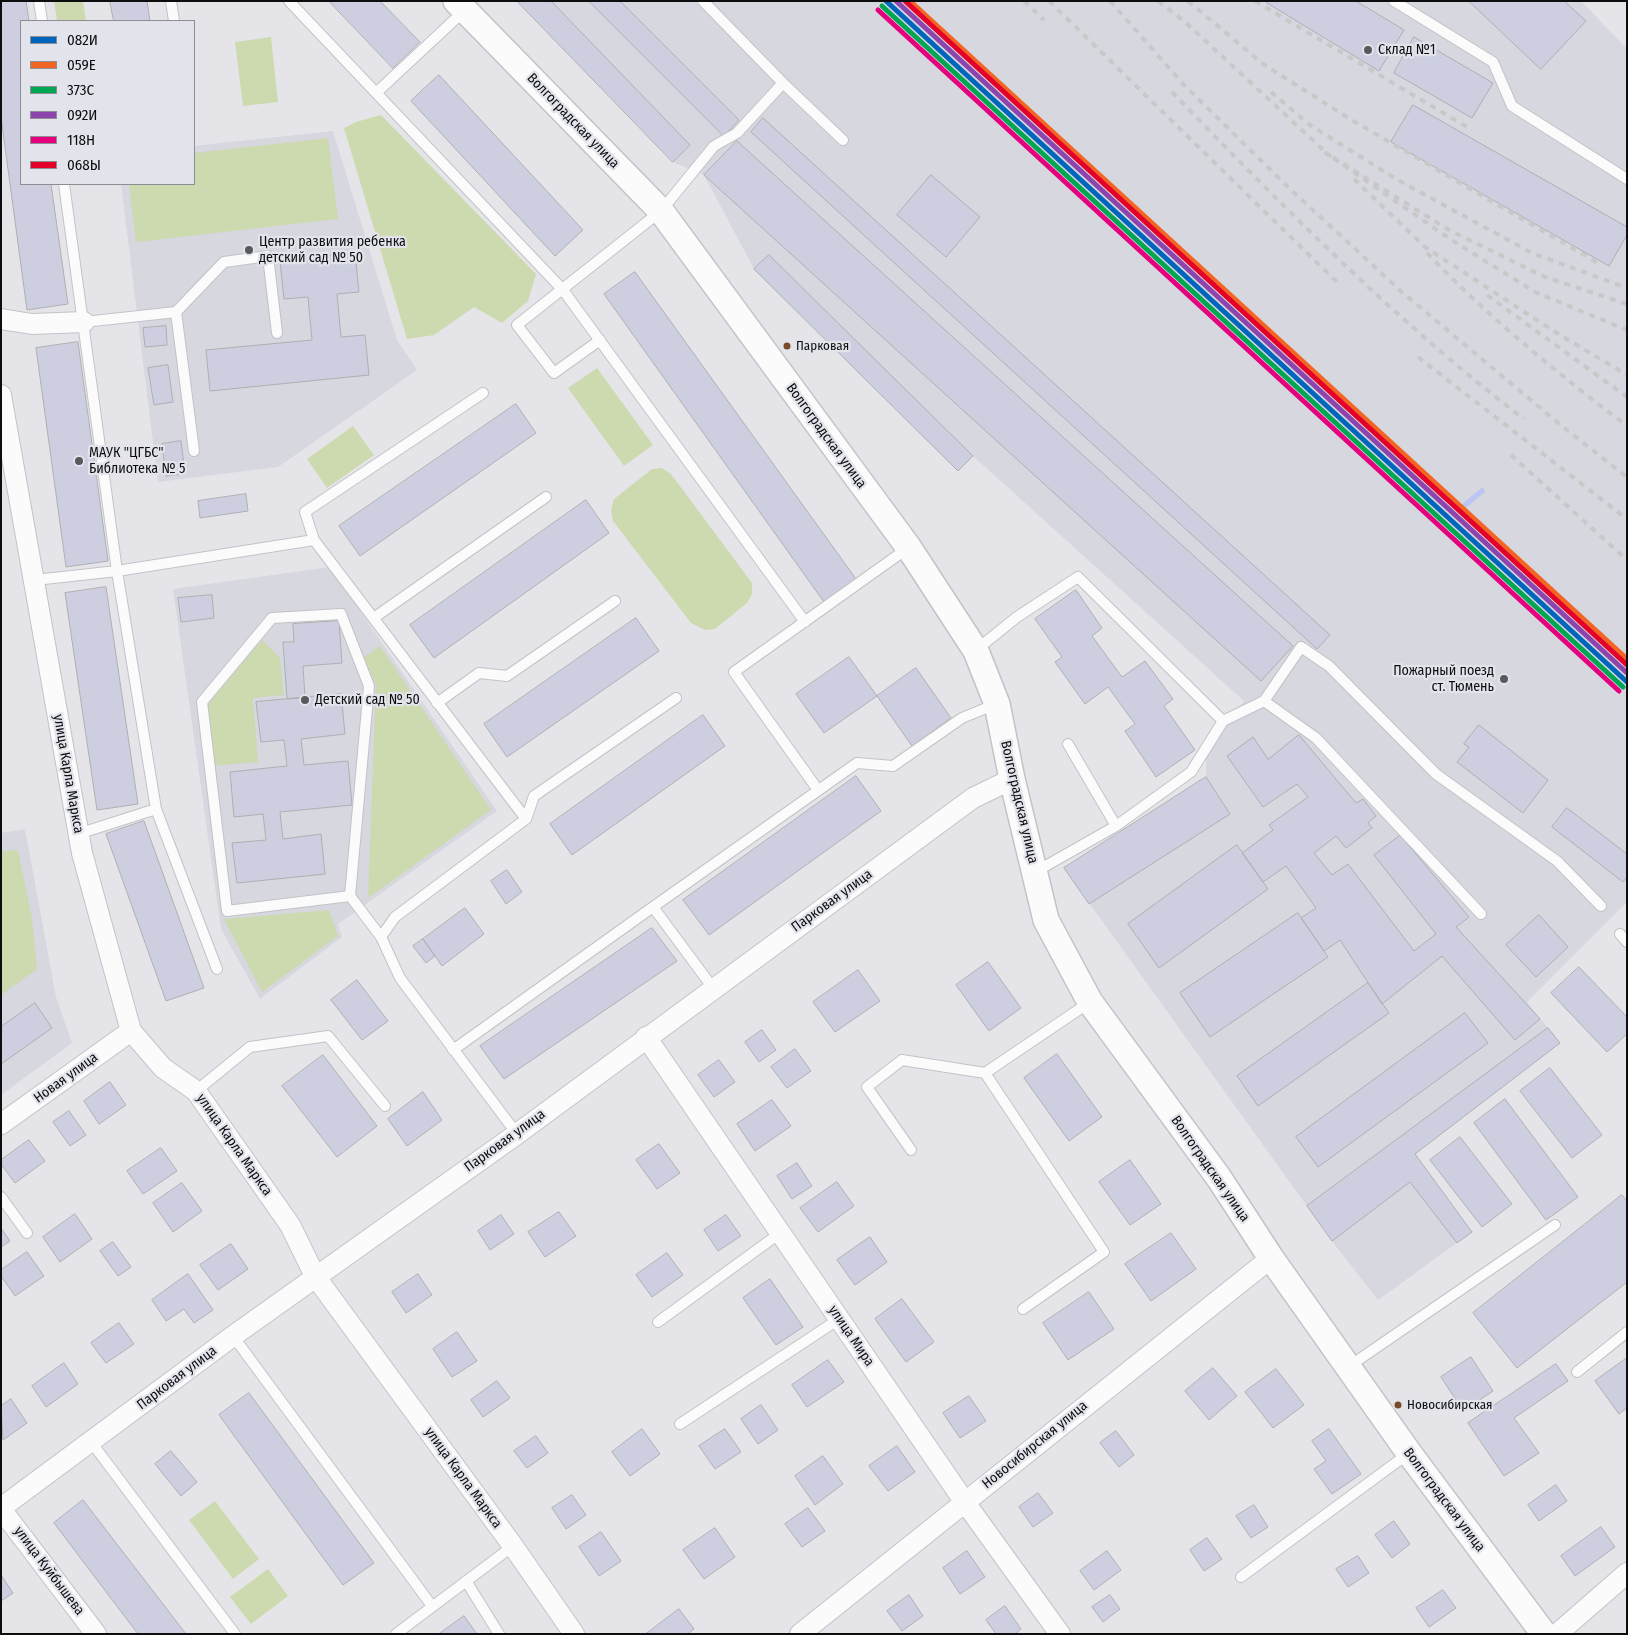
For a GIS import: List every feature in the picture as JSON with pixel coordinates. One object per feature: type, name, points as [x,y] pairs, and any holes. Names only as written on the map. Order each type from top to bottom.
[{"type":"street","name":"Волгоградская улица","points":[[460,6],[661,212],[908,548],[976,650],[997,704],[1012,779],[1046,920],[1090,1002],[1219,1178],[1271,1258],[1408,1453],[1544,1634]]},
{"type":"street","points":[[1,319],[32,324],[84,322]]},
{"type":"street","name":"улица Карла Маркса","points":[[1,394],[78,834],[131,1031],[163,1068],[196,1091],[290,1224],[316,1276],[513,1546],[574,1634]]},
{"type":"street","name":"Парковая улица","points":[[1,1509],[233,1336],[517,1134],[646,1037],[974,798],[1012,779]]},
{"type":"street","name":"Новая улица","points":[[1,1124],[131,1031]]},
{"type":"street","name":"улица Мира","points":[[646,1037],[964,1502],[1060,1634]]},
{"type":"street","name":"Новосибирская улица","points":[[800,1634],[1271,1258]]},
{"type":"street","name":"улица Куйбышева","points":[[1,1509],[96,1634]]},
{"type":"street","points":[[1557,1634],[1627,1573]]},
{"type":"lane","points":[[40,1],[42,20]]},
{"type":"lane","points":[[171,1],[174,20]]},
{"type":"lane","points":[[289,1],[378,92],[563,290],[805,622]]},
{"type":"lane","points":[[703,1],[783,83],[843,140]]},
{"type":"lane","points":[[1394,1],[1493,62],[1512,106],[1627,178]]},
{"type":"lane","points":[[378,92],[460,6]]},
{"type":"lane","points":[[600,340],[554,373],[517,325],[661,212],[714,146],[737,133],[783,83]]},
{"type":"lane","points":[[64,185],[117,571],[156,809],[217,969]]},
{"type":"lane","points":[[84,322],[176,312],[224,262],[268,256],[277,332]]},
{"type":"lane","points":[[176,312],[194,451]]},
{"type":"lane","points":[[483,393],[305,512],[314,540],[375,617],[526,819]]},
{"type":"lane","points":[[375,617],[546,497]]},
{"type":"lane","points":[[35,580],[117,571],[314,540]]},
{"type":"lane","points":[[818,790],[734,672],[908,548]]},
{"type":"lane","points":[[976,650],[1017,617],[1078,578],[1223,721]]},
{"type":"lane","points":[[437,702],[479,673],[508,676],[616,601]]},
{"type":"lane","points":[[350,896],[227,912],[202,702],[272,618],[341,614],[369,686],[350,896],[381,938],[400,978],[517,1134]]},
{"type":"lane","points":[[1035,872],[1116,826],[1191,772],[1223,721],[1264,701],[1301,647],[1329,666],[1436,774],[1557,861],[1601,906]]},
{"type":"lane","points":[[381,938],[395,917],[526,819],[534,796],[676,698]]},
{"type":"lane","points":[[1264,701],[1316,738],[1481,914]]},
{"type":"lane","points":[[453,1050],[857,763],[894,766],[962,718],[997,704]]},
{"type":"lane","points":[[1068,744],[1116,826]]},
{"type":"lane","points":[[78,834],[156,809]]},
{"type":"lane","points":[[654,907],[713,988]]},
{"type":"lane","points":[[911,1150],[867,1087],[902,1060],[985,1073],[1090,1002]]},
{"type":"lane","points":[[196,1091],[250,1047],[328,1036],[385,1106]]},
{"type":"lane","points":[[985,1073],[1104,1252],[1023,1309]]},
{"type":"lane","points":[[1,1197],[28,1233]]},
{"type":"lane","points":[[1348,1368],[1554,1225]]},
{"type":"lane","points":[[658,1322],[780,1233]]},
{"type":"lane","points":[[680,1424],[839,1319]]},
{"type":"lane","points":[[1576,1372],[1627,1332]]},
{"type":"lane","points":[[233,1336],[432,1606]]},
{"type":"lane","points":[[92,1442],[236,1634]]},
{"type":"lane","points":[[1241,1577],[1408,1453]]},
{"type":"lane","points":[[396,1634],[513,1546]]},
{"type":"lane","points":[[466,1581],[500,1634]]},
{"type":"shaded area","points":[[517,1],[1581,1],[1627,49],[1627,902],[1527,1002],[1560,1043],[1415,1154],[1472,1232],[1378,1300],[1332,1241],[1064,868],[1206,777],[1206,755],[1244,701],[973,456],[958,471],[754,269],[704,175],[673,162]]},
{"type":"shaded area","name":"Центр развития ребенка детский сад № 50","points":[[333,131],[397,340],[417,370],[278,467],[158,482],[121,185],[195,185],[195,146]]},
{"type":"shaded area","name":"Детский сад № 50","points":[[330,567],[497,811],[338,924],[342,937],[260,999],[221,929],[173,589]]},
{"type":"shaded area","points":[[25,829],[56,997],[72,1043],[1,1095],[1,833]]},
{"type":"green space","points":[[54,1],[83,1],[86,20],[57,20]]},
{"type":"green space","points":[[271,37],[278,102],[243,106],[235,42]]},
{"type":"green space","points":[[381,115],[536,274],[528,301],[502,323],[474,307],[434,335],[407,339],[344,128],[356,122]]},
{"type":"green space","points":[[328,138],[338,219],[136,242],[129,185],[195,185],[195,153]]},
{"type":"green space","points":[[597,368],[653,445],[624,466],[568,388]]},
{"type":"green space","points":[[353,426],[374,455],[327,488],[307,459]]},
{"type":"green space","points":[[662,468],[671,474],[752,583],[752,594],[747,603],[715,629],[705,630],[691,623],[613,521],[611,510],[614,499],[652,469]]},
{"type":"green space","points":[[262,640],[280,658],[284,695],[253,698],[258,762],[211,766],[205,708]]},
{"type":"green space","points":[[380,646],[491,810],[368,898],[376,685],[364,657]]},
{"type":"green space","points":[[18,850],[32,918],[37,969],[1,995],[1,851]]},
{"type":"green space","points":[[329,910],[338,936],[262,992],[224,919]]},
{"type":"green space","points":[[215,1501],[259,1559],[233,1579],[189,1520]]},
{"type":"green space","points":[[268,1569],[288,1596],[251,1624],[230,1597]]},
{"type":"building","points":[[1,1],[26,1],[29,20],[20,20],[20,185],[51,185],[68,304],[27,310],[1,117]]},
{"type":"building","points":[[110,1],[147,1],[150,20],[114,20]]},
{"type":"building","points":[[329,1],[380,1],[420,42],[393,68]]},
{"type":"building","points":[[517,1],[551,1],[690,145],[673,162]]},
{"type":"building","points":[[589,1],[620,1],[739,120],[724,136]]},
{"type":"building","name":"Склад №1","points":[[1269,1],[1356,1],[1404,30],[1379,71],[1267,3]]},
{"type":"building","points":[[1469,1],[1564,1],[1586,21],[1541,69]]},
{"type":"building","points":[[1414,37],[1493,83],[1472,118],[1394,73]]},
{"type":"building","points":[[439,75],[583,230],[555,256],[411,101]]},
{"type":"building","points":[[1413,105],[1627,227],[1627,235],[1609,266],[1391,142]]},
{"type":"building","points":[[763,118],[1330,635],[1317,649],[751,132]]},
{"type":"building","points":[[737,141],[1293,646],[1261,681],[704,175]]},
{"type":"building","points":[[931,175],[980,217],[946,257],[897,215]]},
{"type":"building","points":[[355,253],[359,292],[337,294],[341,337],[365,335],[369,375],[210,391],[206,350],[312,340],[308,297],[284,299],[280,261]]},
{"type":"building","points":[[769,255],[973,456],[958,471],[754,269]]},
{"type":"building","points":[[635,272],[856,579],[824,602],[604,294]]},
{"type":"building","points":[[166,326],[167,345],[145,347],[143,328]]},
{"type":"building","points":[[78,342],[108,561],[66,567],[36,348]]},
{"type":"building","points":[[168,365],[173,402],[154,405],[148,368]]},
{"type":"building","points":[[516,404],[536,433],[360,556],[339,526]]},
{"type":"building","points":[[181,441],[185,474],[166,476],[162,444]]},
{"type":"building","points":[[246,494],[248,511],[200,518],[198,501]]},
{"type":"building","points":[[586,500],[609,533],[434,658],[410,625]]},
{"type":"building","points":[[106,587],[138,804],[97,810],[65,593]]},
{"type":"building","points":[[1076,590],[1102,628],[1092,636],[1122,677],[1145,661],[1173,699],[1164,706],[1195,750],[1156,777],[1125,731],[1135,724],[1108,687],[1085,704],[1055,662],[1062,657],[1035,619]]},
{"type":"building","points":[[212,595],[214,618],[181,622],[178,598]]},
{"type":"building","points":[[636,618],[659,651],[507,757],[484,724]]},
{"type":"building","points":[[339,621],[342,663],[303,666],[305,698],[287,699],[283,642],[294,642],[293,624]]},
{"type":"building","points":[[849,657],[877,696],[824,733],[796,694]]},
{"type":"building","points":[[916,668],[951,718],[912,746],[877,696]]},
{"type":"building","points":[[341,694],[345,734],[301,739],[304,765],[348,761],[352,805],[280,812],[283,839],[321,834],[325,874],[237,883],[232,843],[266,840],[263,814],[234,817],[230,772],[287,766],[284,740],[261,742],[256,702]]},
{"type":"building","points":[[703,715],[725,746],[572,855],[550,824]]},
{"type":"building","points":[[1479,725],[1548,780],[1523,813],[1457,762],[1469,747],[1464,744]]},
{"type":"building","points":[[1299,735],[1356,803],[1363,799],[1376,816],[1368,823],[1372,828],[1346,848],[1336,836],[1314,853],[1332,875],[1348,864],[1414,951],[1436,934],[1374,855],[1400,835],[1469,917],[1456,927],[1540,1019],[1515,1040],[1442,956],[1382,1004],[1340,940],[1324,951],[1301,918],[1316,908],[1286,866],[1263,882],[1242,853],[1273,830],[1269,825],[1308,797],[1297,784],[1263,807],[1227,756],[1253,737],[1268,759]]},
{"type":"building","points":[[856,776],[881,811],[709,935],[683,900]]},
{"type":"building","points":[[1206,777],[1230,814],[1089,904],[1064,868]]},
{"type":"building","points":[[1567,808],[1627,854],[1627,877],[1623,882],[1552,827]]},
{"type":"building","points":[[144,821],[204,988],[166,1001],[106,834]]},
{"type":"building","points":[[1237,845],[1268,889],[1159,968],[1128,924]]},
{"type":"building","points":[[507,870],[522,892],[506,904],[491,881]]},
{"type":"building","points":[[465,908],[484,934],[442,966],[423,939]]},
{"type":"building","points":[[1298,913],[1328,957],[1210,1037],[1180,993]]},
{"type":"building","points":[[1539,915],[1568,947],[1536,977],[1506,945]]},
{"type":"building","points":[[652,928],[677,961],[504,1079],[480,1046]]},
{"type":"building","points":[[423,939],[435,956],[426,963],[413,946]]},
{"type":"building","points":[[988,962],[1021,1008],[989,1031],[956,985]]},
{"type":"building","points":[[1579,967],[1627,1017],[1627,1034],[1607,1052],[1551,993]]},
{"type":"building","points":[[858,970],[880,1001],[835,1032],[813,1002]]},
{"type":"building","points":[[357,980],[388,1021],[362,1040],[331,1000]]},
{"type":"building","points":[[1368,983],[1389,1013],[1258,1106],[1237,1076]]},
{"type":"building","points":[[35,1003],[52,1028],[1,1064],[1,1027]]},
{"type":"building","points":[[1465,1013],[1488,1043],[1318,1167],[1296,1137]]},
{"type":"building","points":[[1548,1028],[1560,1043],[1415,1154],[1472,1232],[1457,1243],[1410,1182],[1332,1241],[1307,1206]]},
{"type":"building","points":[[762,1030],[776,1050],[759,1062],[745,1042]]},
{"type":"building","points":[[795,1049],[811,1071],[787,1088],[771,1067]]},
{"type":"building","points":[[1057,1054],[1102,1117],[1069,1141],[1024,1078]]},
{"type":"building","points":[[323,1055],[377,1126],[337,1157],[282,1086]]},
{"type":"building","points":[[719,1060],[735,1082],[714,1097],[698,1075]]},
{"type":"building","points":[[1550,1068],[1602,1135],[1572,1158],[1520,1091]]},
{"type":"building","points":[[110,1082],[126,1105],[99,1124],[84,1101]]},
{"type":"building","points":[[423,1092],[442,1120],[407,1146],[388,1119]]},
{"type":"building","points":[[1505,1099],[1578,1197],[1546,1220],[1474,1123]]},
{"type":"building","points":[[772,1100],[791,1126],[755,1151],[737,1124]]},
{"type":"building","points":[[69,1111],[86,1135],[70,1146],[53,1122]]},
{"type":"building","points":[[1460,1137],[1512,1204],[1482,1227],[1430,1160]]},
{"type":"building","points":[[29,1140],[45,1161],[15,1183],[1,1164],[1,1160]]},
{"type":"building","points":[[659,1144],[680,1173],[657,1189],[636,1160]]},
{"type":"building","points":[[161,1148],[177,1171],[143,1194],[127,1171]]},
{"type":"building","points":[[1130,1160],[1161,1204],[1130,1225],[1099,1182]]},
{"type":"building","points":[[797,1163],[812,1186],[792,1199],[777,1176]]},
{"type":"building","points":[[837,1182],[854,1206],[818,1232],[800,1208]]},
{"type":"building","points":[[182,1183],[202,1211],[173,1232],[153,1203]]},
{"type":"building","points":[[1622,1195],[1627,1201],[1627,1282],[1517,1368],[1473,1313]]},
{"type":"building","points":[[559,1212],[576,1236],[545,1257],[528,1232]]},
{"type":"building","points":[[75,1214],[92,1239],[60,1262],[43,1237]]},
{"type":"building","points":[[501,1215],[514,1234],[490,1250],[478,1231]]},
{"type":"building","points":[[726,1215],[741,1236],[718,1251],[704,1230]]},
{"type":"building","points":[[1,1228],[10,1241],[1,1247]]},
{"type":"building","points":[[1171,1233],[1196,1269],[1151,1301],[1125,1264]]},
{"type":"building","points":[[870,1237],[887,1262],[855,1285],[837,1260]]},
{"type":"building","points":[[113,1242],[131,1267],[118,1276],[100,1251]]},
{"type":"building","points":[[231,1244],[248,1269],[218,1290],[200,1265]]},
{"type":"building","points":[[27,1252],[44,1276],[15,1296],[1,1276],[1,1270]]},
{"type":"building","points":[[667,1253],[683,1275],[652,1297],[636,1275]]},
{"type":"building","points":[[188,1274],[213,1310],[194,1323],[184,1309],[166,1321],[152,1300]]},
{"type":"building","points":[[418,1274],[432,1295],[406,1313],[392,1292]]},
{"type":"building","points":[[770,1279],[803,1327],[776,1345],[743,1298]]},
{"type":"building","points":[[1089,1292],[1114,1329],[1068,1360],[1043,1323]]},
{"type":"building","points":[[902,1299],[934,1342],[906,1362],[875,1319]]},
{"type":"building","points":[[119,1323],[134,1344],[106,1363],[91,1343]]},
{"type":"building","points":[[457,1332],[477,1361],[452,1377],[433,1349]]},
{"type":"building","points":[[1471,1357],[1493,1391],[1463,1411],[1441,1377]]},
{"type":"building","points":[[1627,1358],[1627,1408],[1619,1414],[1595,1381]]},
{"type":"building","points":[[828,1360],[844,1382],[807,1407],[792,1385]]},
{"type":"building","points":[[64,1363],[78,1384],[46,1407],[32,1386]]},
{"type":"building","points":[[1556,1364],[1568,1381],[1514,1418],[1539,1453],[1504,1476],[1468,1423]]},
{"type":"building","points":[[1213,1368],[1237,1396],[1209,1420],[1185,1391]]},
{"type":"building","points":[[1276,1369],[1304,1405],[1273,1428],[1245,1392]]},
{"type":"building","points":[[497,1381],[510,1398],[483,1417],[471,1400]]},
{"type":"building","points":[[249,1393],[374,1563],[343,1585],[219,1415]]},
{"type":"building","points":[[969,1396],[986,1421],[960,1438],[943,1413]]},
{"type":"building","points":[[11,1399],[27,1423],[3,1440],[1,1406]]},
{"type":"building","points":[[761,1405],[778,1430],[758,1444],[741,1419]]},
{"type":"building","points":[[642,1429],[660,1454],[630,1476],[612,1452]]},
{"type":"building","points":[[725,1429],[741,1452],[715,1469],[699,1446]]},
{"type":"building","points":[[1329,1429],[1361,1474],[1332,1494],[1314,1469],[1326,1461],[1312,1441]]},
{"type":"building","points":[[1116,1431],[1134,1455],[1119,1467],[1100,1443]]},
{"type":"building","points":[[536,1436],[548,1453],[527,1468],[514,1451]]},
{"type":"building","points":[[897,1446],[915,1472],[888,1491],[869,1466]]},
{"type":"building","points":[[171,1451],[197,1482],[181,1496],[155,1464]]},
{"type":"building","points":[[823,1456],[843,1484],[815,1505],[795,1476]]},
{"type":"building","points":[[1556,1485],[1567,1501],[1539,1521],[1528,1505]]},
{"type":"building","points":[[1038,1493],[1053,1513],[1033,1527],[1019,1507]]},
{"type":"building","points":[[572,1495],[586,1515],[566,1529],[552,1508]]},
{"type":"building","points":[[83,1500],[186,1634],[138,1634],[54,1523]]},
{"type":"building","points":[[1254,1505],[1268,1527],[1251,1538],[1236,1516]]},
{"type":"building","points":[[808,1508],[825,1531],[802,1547],[785,1524]]},
{"type":"building","points":[[1394,1521],[1410,1544],[1392,1558],[1375,1535]]},
{"type":"building","points":[[1601,1527],[1615,1547],[1575,1576],[1561,1556]]},
{"type":"building","points":[[715,1528],[735,1557],[704,1579],[683,1550]]},
{"type":"building","points":[[601,1532],[621,1561],[599,1576],[579,1547]]},
{"type":"building","points":[[1207,1538],[1222,1559],[1204,1571],[1190,1550]]},
{"type":"building","points":[[967,1551],[985,1577],[960,1594],[943,1568]]},
{"type":"building","points":[[1107,1551],[1121,1570],[1094,1590],[1080,1571]]},
{"type":"building","points":[[1358,1556],[1369,1573],[1348,1587],[1336,1569]]},
{"type":"building","points":[[1,1575],[13,1593],[1,1601]]},
{"type":"building","points":[[1443,1590],[1456,1608],[1429,1627],[1416,1608]]},
{"type":"building","points":[[909,1595],[923,1616],[902,1631],[887,1611]]},
{"type":"building","points":[[1110,1595],[1120,1609],[1103,1622],[1092,1607]]},
{"type":"building","points":[[1005,1606],[1021,1629],[1015,1634],[996,1634],[986,1620]]},
{"type":"building","points":[[679,1609],[694,1629],[688,1634],[646,1634]]},
{"type":"building","points":[[464,1616],[477,1634],[439,1634]]},
{"type":"waterway","points":[[1465,505],[1482,491]]},
{"type":"railway","points":[[1024,1],[1044,20]]},
{"type":"railway","points":[[1049,1],[1341,286]]},
{"type":"railway","points":[[1110,1],[1183,84],[1289,188],[1403,293],[1563,427],[1627,477]]},
{"type":"railway","points":[[1158,1],[1184,21],[1331,157]]},
{"type":"railway","points":[[1188,1],[1263,64],[1350,119],[1598,263]]},
{"type":"railway","points":[[1255,1],[1472,130]]},
{"type":"railway","points":[[1172,92],[1256,178],[1386,303],[1477,382],[1524,419]]},
{"type":"railway","points":[[1271,92],[1310,125],[1396,179],[1532,253],[1627,288]]},
{"type":"railway","points":[[1627,304],[1545,277],[1449,230],[1326,153],[1450,239],[1535,292],[1627,330]]},
{"type":"railway","points":[[1354,179],[1425,247],[1560,335],[1627,375]]},
{"type":"railway","points":[[1427,253],[1523,343],[1627,426]]},
{"type":"railway","points":[[1487,295],[1627,397]]},
{"type":"railway","points":[[1418,357],[1627,519]]},
{"type":"railway","points":[[1511,455],[1627,560]]},
{"type":"transit line","name":"082И","points":[[886,1],[1627,682]]},
{"type":"transit line","name":"092И","points":[[896,1],[1627,673]]},
{"type":"transit line","name":"068Ы","points":[[905,1],[1627,665]]},
{"type":"transit line","name":"059Е","points":[[910,1],[1627,659]]},
{"type":"transit line","name":"373C","points":[[882,6],[1623,687]]},
{"type":"transit line","name":"118Н","points":[[878,10],[1619,691]]},
{"type":"place","name":"Склад №1","points":[[1368,50]]},
{"type":"place","name":"Центр развития ребенка детский сад № 50","points":[[249,250]]},
{"type":"place","name":"Парковая","points":[[787,346]]},
{"type":"place","name":"МАУК \"ЦГБС\" Библиотека № 5","points":[[79,461]]},
{"type":"place","name":"Пожарный поезд ст. Тюмень","points":[[1504,679]]},
{"type":"place","name":"Детский сад № 50","points":[[305,700]]},
{"type":"place","name":"Новосибирская","points":[[1398,1405]]}]
